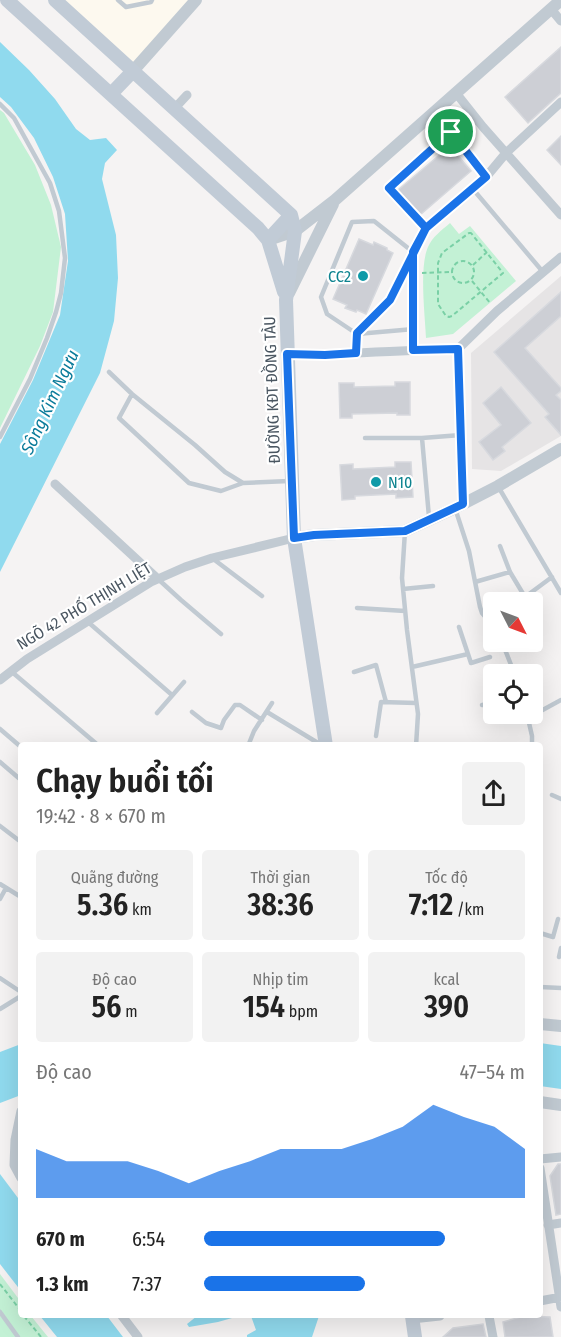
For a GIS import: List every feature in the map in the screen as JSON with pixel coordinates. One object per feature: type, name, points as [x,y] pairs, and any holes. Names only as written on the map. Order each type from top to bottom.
[{"type":"main road","points":[[55,0],[291,215],[295,231],[286,300]]},
{"type":"main road","points":[[10,1],[258,228],[268,240],[286,300]]},
{"type":"main road","points":[[111,94],[133,70]]},
{"type":"main road","points":[[268,240],[291,215]]},
{"type":"main road","name":"ĐƯỜNG KĐT ĐỒNG TÀU","points":[[286,300],[294,538],[323,742]]},
{"type":"main road","points":[[412,1318],[415,1337]]},
{"type":"street","points":[[133,70],[196,0]]},
{"type":"street","name":"ĐƯỜNG KĐT ĐỒNG TÀU","points":[[286,300],[335,200],[561,0]]},
{"type":"street","points":[[550,9],[561,21]]},
{"type":"street","points":[[456,93],[561,215]]},
{"type":"street","points":[[174,109],[187,95]]},
{"type":"street","points":[[413,350],[413,252],[426,228],[486,177],[506,153],[561,102]]},
{"type":"street","points":[[291,215],[302,216],[335,200]]},
{"type":"street","points":[[268,240],[295,231],[335,200]]},
{"type":"street","points":[[287,354],[325,355],[458,349],[497,311],[561,257]]},
{"type":"street","points":[[458,349],[461,435],[459,506]]},
{"type":"street","name":"NGÕ 42 PHỐ THỊNH LIỆT","points":[[0,680],[87,621],[151,582],[185,567],[294,538],[405,531],[498,486],[561,449]]},
{"type":"street","points":[[55,484],[158,579]]},
{"type":"street","points":[[543,1024],[561,1026]]},
{"type":"street","points":[[543,1103],[561,1106]]},
{"type":"street","points":[[18,1126],[14,1165],[18,1172]]},
{"type":"street","points":[[543,1159],[561,1157]]},
{"type":"street","points":[[543,1200],[560,1301],[543,1300]]},
{"type":"street","points":[[548,1225],[561,1223]]},
{"type":"street","points":[[124,1318],[138,1337]]},
{"type":"street","points":[[489,1318],[493,1337]]},
{"type":"lane","points":[[118,0],[126,7],[152,0]]},
{"type":"lane","points":[[0,104],[14,118],[50,183],[59,210],[65,258],[61,293],[50,330],[30,378],[0,437]]},
{"type":"lane","points":[[426,228],[389,188],[451,132],[486,177]]},
{"type":"lane","points":[[472,188],[543,272]]},
{"type":"lane","points":[[356,353],[357,333],[390,300],[413,252],[374,221],[352,222],[321,297],[327,314],[357,333],[414,329]]},
{"type":"lane","points":[[109,372],[225,472],[243,483]]},
{"type":"lane","points":[[132,394],[119,418],[189,483],[221,492],[243,483],[291,481]]},
{"type":"lane","points":[[365,438],[461,435]]},
{"type":"lane","points":[[422,438],[429,520]]},
{"type":"lane","points":[[498,486],[561,593]]},
{"type":"lane","points":[[459,506],[483,613]]},
{"type":"lane","points":[[405,531],[402,578],[418,714],[416,742]]},
{"type":"lane","points":[[500,546],[510,572],[525,597],[552,578]]},
{"type":"lane","points":[[212,558],[262,596]]},
{"type":"lane","points":[[475,582],[510,572]]},
{"type":"lane","points":[[158,579],[221,633]]},
{"type":"lane","points":[[403,589],[433,586]]},
{"type":"lane","points":[[357,608],[405,611]]},
{"type":"lane","points":[[87,621],[172,695]]},
{"type":"lane","points":[[459,627],[471,663],[490,657]]},
{"type":"lane","points":[[412,667],[468,654]]},
{"type":"lane","points":[[354,672],[376,665],[386,702]]},
{"type":"lane","points":[[11,671],[94,742]]},
{"type":"lane","points":[[157,712],[184,682]]},
{"type":"lane","points":[[543,709],[561,700]]},
{"type":"lane","points":[[376,736],[381,702],[416,703]]},
{"type":"lane","points":[[250,742],[272,703]]},
{"type":"lane","points":[[192,712],[206,723],[221,728],[235,705],[240,705],[262,720]]},
{"type":"lane","points":[[267,712],[317,742]]},
{"type":"lane","points":[[530,724],[532,742]]},
{"type":"lane","points":[[0,729],[18,744]]},
{"type":"lane","points":[[0,762],[18,777]]},
{"type":"lane","points":[[552,795],[561,799]]},
{"type":"lane","points":[[0,826],[18,840]]},
{"type":"lane","points":[[0,884],[18,895]]},
{"type":"lane","points":[[0,899],[6,888]]},
{"type":"lane","points":[[543,934],[553,937],[558,919]]},
{"type":"lane","points":[[559,957],[561,948]]},
{"type":"lane","points":[[0,978],[18,992]]},
{"type":"lane","points":[[543,987],[561,988]]},
{"type":"lane","points":[[0,1009],[18,996]]},
{"type":"lane","points":[[0,1312],[18,1337]]},
{"type":"path","points":[[471,233],[487,252],[503,273],[452,316],[446,316],[438,304],[440,256],[466,234],[471,233]]},
{"type":"path","points":[[472,265],[487,252]]},
{"type":"path","points":[[460,261],[467,261],[472,265],[474,274],[471,280],[464,283],[457,282],[452,276],[454,265],[460,261]]},
{"type":"path","points":[[413,273],[452,272]]},
{"type":"path","points":[[471,280],[497,311]]},
{"type":"path","points":[[0,1284],[18,1307]]},
{"type":"path","points":[[26,1318],[41,1337]]},
{"type":"shaded area","points":[[64,0],[190,0],[133,63]]},
{"type":"shaded area","points":[[561,276],[561,436],[501,471],[472,469],[471,353]]},
{"type":"green space","points":[[0,110],[35,165],[51,205],[61,247],[53,312],[40,346],[0,428]]},
{"type":"green space","points":[[450,223],[459,234],[470,226],[516,281],[453,334],[426,338],[423,291],[425,256],[432,240]]},
{"type":"green space","points":[[0,1274],[18,1298],[18,1318],[33,1318],[48,1337],[0,1337]]},
{"type":"water","name":"Sông Kim Ngưu","points":[[0,42],[55,99],[76,129],[90,140],[106,138],[117,150],[105,163],[102,179],[116,235],[118,278],[114,321],[100,373],[0,572],[0,444],[33,380],[60,315],[68,261],[65,214],[53,177],[34,138],[11,107],[0,97]]},
{"type":"water","points":[[543,1043],[561,1046],[561,1089],[543,1086]]},
{"type":"water","points":[[18,1045],[18,1096],[0,1103],[0,1052]]},
{"type":"water","points":[[0,1174],[18,1198],[18,1287],[0,1264]]},
{"type":"water","points":[[42,1318],[109,1318],[123,1337],[57,1337]]},
{"type":"water","points":[[194,1318],[232,1318],[189,1327],[187,1324]]},
{"type":"water","points":[[252,1318],[318,1318],[312,1337],[247,1337],[256,1330]]},
{"type":"building","points":[[561,47],[561,93],[528,123],[505,97]]},
{"type":"building","points":[[561,136],[561,165],[547,150]]},
{"type":"building","points":[[450,146],[471,171],[420,215],[398,190]]},
{"type":"building","name":"CC2","points":[[359,239],[373,245],[374,242],[393,253],[366,314],[345,308],[347,305],[333,299]]},
{"type":"building","points":[[561,292],[561,316],[525,348],[561,388],[556,395],[561,400],[561,435],[545,417],[549,414],[494,352]]},
{"type":"building","points":[[395,382],[410,382],[410,415],[352,414],[352,418],[340,418],[339,383],[354,383],[354,387],[395,386]]},
{"type":"building","points":[[501,387],[531,423],[502,447],[505,451],[493,460],[479,442],[501,425],[483,403]]},
{"type":"building","name":"N10","points":[[395,462],[411,462],[413,497],[396,498],[396,494],[355,496],[355,499],[342,500],[340,465],[353,464],[353,469],[395,467]]},
{"type":"building","points":[[558,1164],[561,1164],[561,1214],[556,1215],[550,1176]]},
{"type":"building","points":[[550,1317],[553,1337],[505,1337],[503,1322],[517,1318]]},
{"type":"building","points":[[483,1324],[486,1337],[443,1337],[453,1328]]},
{"type":"place","name":"CC2","points":[[363,276]]},
{"type":"place","name":"N10","points":[[376,482]]},
{"type":"route","points":[[451,132],[389,188],[426,228],[413,252],[413,350],[458,349],[463,504],[405,531],[294,538],[287,354],[356,353],[357,333],[390,300],[413,252],[426,228],[486,177],[451,132]]}]
